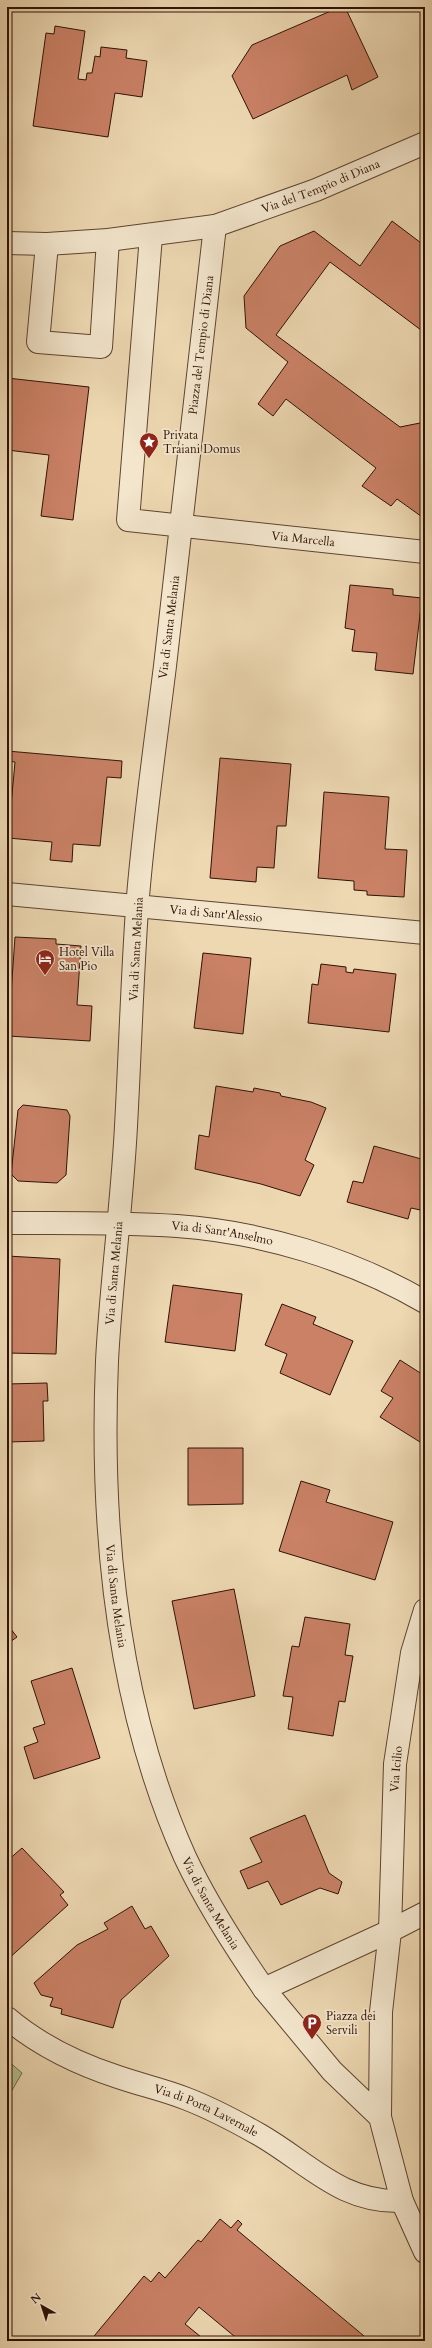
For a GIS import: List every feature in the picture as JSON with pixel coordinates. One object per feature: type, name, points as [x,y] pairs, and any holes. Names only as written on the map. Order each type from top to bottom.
[{"type":"street","name":"Via del Tempio di Diana","points":[[215,226],[316,190],[425,143]]},
{"type":"street","points":[[7,243],[47,244],[108,240],[151,236],[215,226]]},
{"type":"street","name":"Piazza del Tempio di Diana","points":[[181,526],[215,226]]},
{"type":"street","points":[[151,236],[128,520],[181,526]]},
{"type":"street","points":[[47,244],[38,342],[101,347],[108,240]]},
{"type":"street","name":"Via Marcella","points":[[181,526],[425,552]]},
{"type":"street","name":"Via di Santa Melania","points":[[181,526],[138,905],[123,1190],[118,1224],[108,1355],[106,1469],[111,1554],[127,1667],[151,1769],[176,1837],[210,1906],[264,1989]]},
{"type":"street","name":"Via di Sant'Alessio","points":[[7,894],[138,905],[425,933]]},
{"type":"street","name":"Via di Sant'Anselmo","points":[[7,1223],[118,1224],[210,1230],[276,1243],[342,1263],[385,1281],[425,1302]]},
{"type":"street","name":"Via Icilio","points":[[390,1931],[395,1764],[412,1653],[425,1610]]},
{"type":"street","points":[[380,2117],[332,2071],[264,1989],[390,1931],[425,1913]]},
{"type":"street","points":[[390,1931],[381,2012],[380,2117],[402,2201],[425,2252]]},
{"type":"street","name":"Via di Porta Lavernale","points":[[7,2018],[41,2043],[72,2060],[117,2077],[187,2099],[214,2111],[278,2145],[348,2193],[374,2200],[402,2201]]},
{"type":"green space","points":[[7,2060],[22,2073],[7,2099]]},
{"type":"building","points":[[340,7],[345,7],[378,77],[352,90],[347,75],[253,119],[232,76],[252,45]]},
{"type":"building","points":[[55,26],[85,31],[78,79],[86,80],[87,73],[92,73],[95,56],[100,57],[101,47],[127,50],[126,58],[147,61],[142,97],[115,93],[108,137],[33,126],[46,33],[54,34]]},
{"type":"building","points":[[392,221],[425,246],[425,333],[330,262],[276,335],[400,427],[425,422],[425,519],[397,499],[391,506],[362,486],[376,468],[286,399],[273,416],[258,404],[288,362],[246,328],[244,296],[280,246],[314,231],[360,266]]},
{"type":"building","points":[[7,378],[89,387],[73,520],[41,516],[49,455],[7,450]]},
{"type":"building","points":[[350,585],[393,589],[393,595],[422,598],[413,674],[375,670],[377,653],[352,651],[355,630],[345,628]]},
{"type":"building","points":[[7,751],[122,761],[121,778],[107,777],[100,846],[73,844],[72,862],[50,860],[52,842],[8,838],[15,762],[7,761]]},
{"type":"building","points":[[220,758],[291,764],[286,826],[277,826],[274,868],[257,867],[256,882],[210,878]]},
{"type":"building","points":[[324,792],[389,797],[385,849],[407,850],[404,897],[367,895],[367,891],[354,890],[354,881],[318,878]]},
{"type":"building","name":"Hotel Villa San Pio","points":[[15,937],[56,939],[56,944],[81,946],[77,1005],[92,1006],[90,1041],[8,1036]]},
{"type":"building","points":[[203,953],[251,958],[243,1034],[194,1028]]},
{"type":"building","points":[[321,964],[346,967],[346,972],[353,973],[354,969],[396,974],[389,1032],[308,1023],[312,984],[318,985]]},
{"type":"building","points":[[216,1086],[253,1092],[254,1088],[280,1093],[281,1096],[311,1102],[326,1108],[305,1160],[314,1165],[300,1196],[261,1184],[195,1169],[199,1135],[209,1137]]},
{"type":"building","points":[[23,1105],[67,1110],[70,1116],[66,1175],[57,1183],[18,1181],[11,1174],[18,1110]]},
{"type":"building","points":[[374,1146],[425,1160],[421,1180],[425,1181],[425,1211],[411,1208],[408,1219],[347,1202],[353,1181],[363,1183]]},
{"type":"building","points":[[7,1256],[60,1259],[56,1354],[7,1353]]},
{"type":"building","points":[[173,1285],[242,1294],[235,1351],[165,1342]]},
{"type":"building","points":[[282,1304],[316,1317],[313,1324],[353,1341],[330,1395],[280,1373],[287,1354],[265,1345]]},
{"type":"building","points":[[400,1360],[425,1376],[425,1434],[420,1442],[380,1417],[393,1398],[381,1391]]},
{"type":"building","points":[[47,1383],[48,1401],[43,1401],[44,1441],[7,1442],[7,1384]]},
{"type":"building","points":[[188,1448],[243,1448],[243,1504],[188,1505]]},
{"type":"building","points":[[301,1481],[330,1490],[326,1502],[393,1522],[375,1580],[279,1551]]},
{"type":"building","points":[[234,1589],[255,1696],[194,1709],[172,1601]]},
{"type":"building","points":[[305,1617],[350,1624],[345,1655],[353,1656],[345,1702],[339,1701],[333,1736],[288,1729],[293,1697],[283,1696],[292,1646],[299,1647]]},
{"type":"building","points":[[7,1624],[17,1637],[7,1644]]},
{"type":"building","points":[[72,1668],[100,1758],[34,1779],[24,1747],[38,1742],[33,1728],[45,1724],[31,1681]]},
{"type":"building","points":[[305,1815],[329,1873],[342,1882],[338,1894],[320,1888],[281,1905],[268,1881],[248,1889],[240,1871],[262,1862],[250,1838]]},
{"type":"building","points":[[22,1848],[64,1892],[60,1895],[68,1905],[7,1960],[7,1861]]},
{"type":"building","points":[[132,1906],[145,1929],[151,1926],[169,1956],[121,2000],[113,2028],[61,2014],[62,2009],[50,2006],[53,1998],[41,1995],[34,1983],[77,1945],[108,1929],[104,1923]]},
{"type":"building","points":[[220,2219],[231,2228],[238,2220],[242,2224],[237,2230],[364,2336],[360,2341],[240,2341],[199,2307],[185,2324],[206,2341],[90,2341],[144,2276],[151,2282],[159,2272],[165,2278],[198,2240],[201,2242]]},
{"type":"place","name":"Privata Traiani Domus","points":[[149,459]]},
{"type":"place","name":"Hotel Villa San Pio","points":[[45,976]]},
{"type":"place","name":"Piazza dei Servili","points":[[312,2040]]}]
